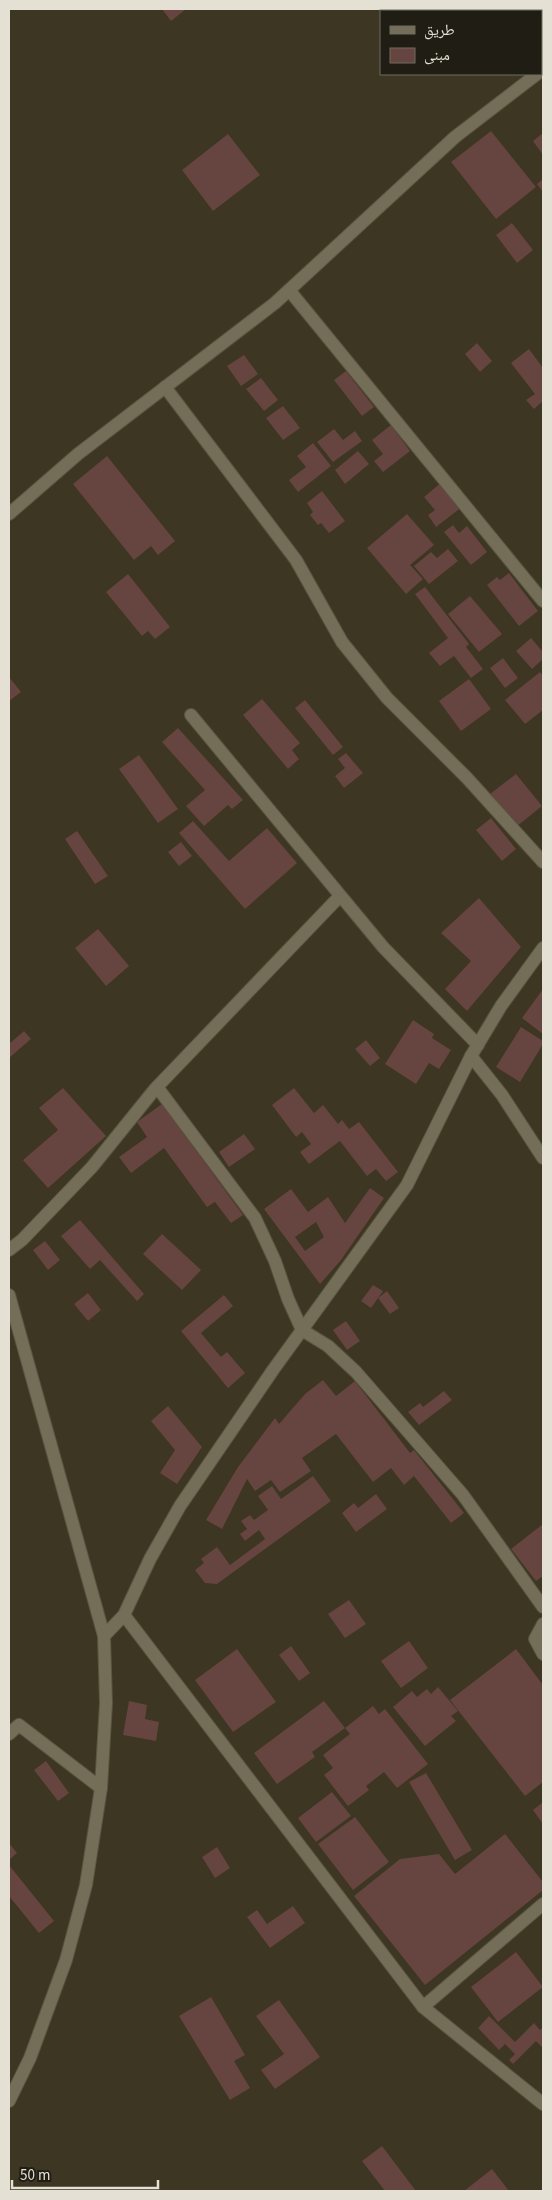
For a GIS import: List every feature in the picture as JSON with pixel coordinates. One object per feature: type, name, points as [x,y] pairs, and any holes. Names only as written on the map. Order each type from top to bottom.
[{"type":"street","points":[[9,514],[78,454],[289,290],[455,137],[536,75]]},
{"type":"street","points":[[289,290],[543,601]]},
{"type":"street","points":[[165,387],[296,560],[342,642],[387,698],[467,778],[543,862]]},
{"type":"street","points":[[191,715],[383,947],[474,1050],[543,1158]]},
{"type":"street","points":[[9,1250],[22,1240],[92,1167],[157,1087],[340,896]]},
{"type":"street","points":[[104,1636],[124,1615],[150,1559],[180,1506],[302,1330],[407,1185],[474,1050],[543,948]]},
{"type":"street","points":[[157,1087],[255,1218],[276,1261],[288,1300],[302,1330],[328,1346],[356,1372],[404,1427],[463,1495],[543,1607]]},
{"type":"street","points":[[9,1295],[104,1636],[106,1703],[101,1788],[86,1885],[66,1960],[30,2058],[9,2101]]},
{"type":"street","points":[[124,1615],[423,2007],[543,2104]]},
{"type":"street","points":[[543,1624],[534,1639],[543,1654]]},
{"type":"street","points":[[9,1734],[19,1725],[101,1788]]},
{"type":"street","points":[[423,2007],[543,1904]]},
{"type":"building","points":[[162,9],[186,9],[171,21]]},
{"type":"building","points":[[491,131],[536,187],[496,219],[451,162]]},
{"type":"building","points":[[543,133],[543,155],[533,141]]},
{"type":"building","points":[[228,134],[260,175],[213,211],[182,170]]},
{"type":"building","points":[[543,179],[543,192],[537,184]]},
{"type":"building","points":[[512,223],[533,250],[517,263],[496,235]]},
{"type":"building","points":[[477,343],[492,361],[480,372],[465,354]]},
{"type":"building","points":[[529,349],[543,368],[543,401],[534,409],[526,400],[535,394],[511,363]]},
{"type":"building","points":[[244,355],[258,374],[241,386],[227,366]]},
{"type":"building","points":[[346,371],[374,407],[362,416],[334,380]]},
{"type":"building","points":[[261,378],[278,400],[264,411],[246,389]]},
{"type":"building","points":[[283,406],[300,428],[283,440],[266,418]]},
{"type":"building","points":[[391,425],[410,451],[383,472],[374,461],[383,454],[372,440]]},
{"type":"building","points":[[334,429],[343,440],[355,431],[362,441],[333,462],[317,442]]},
{"type":"building","points":[[313,443],[331,466],[298,492],[289,480],[306,467],[297,456]]},
{"type":"building","points":[[358,451],[369,464],[345,484],[335,470]]},
{"type":"building","points":[[107,456],[175,541],[158,555],[151,546],[134,560],[73,484]]},
{"type":"building","points":[[442,482],[462,507],[436,527],[428,515],[435,510],[424,497]]},
{"type":"building","points":[[322,491],[345,521],[329,533],[321,523],[318,525],[310,515],[313,512],[307,503]]},
{"type":"building","points":[[407,514],[434,545],[410,565],[423,579],[406,594],[367,548]]},
{"type":"building","points":[[453,525],[459,533],[467,526],[487,552],[471,565],[444,532]]},
{"type":"building","points":[[448,549],[458,561],[429,584],[414,566],[431,552],[437,558]]},
{"type":"building","points":[[509,573],[538,611],[519,626],[487,585],[497,577],[500,580]]},
{"type":"building","points":[[128,574],[170,627],[155,639],[148,631],[142,636],[106,592]]},
{"type":"building","points":[[425,587],[469,644],[466,647],[483,669],[471,678],[454,656],[440,666],[429,653],[448,638],[415,594]]},
{"type":"building","points":[[470,596],[502,634],[479,652],[448,614]]},
{"type":"building","points":[[531,638],[543,652],[543,659],[532,669],[516,651]]},
{"type":"building","points":[[503,658],[518,678],[505,688],[490,668]]},
{"type":"building","points":[[540,672],[543,676],[543,710],[525,724],[505,700]]},
{"type":"building","points":[[9,677],[21,692],[9,701]]},
{"type":"building","points":[[469,679],[491,709],[461,731],[439,701]]},
{"type":"building","points":[[262,699],[300,743],[292,750],[299,759],[288,769],[243,715]]},
{"type":"building","points":[[305,700],[343,747],[333,755],[295,708]]},
{"type":"building","points":[[178,728],[243,800],[232,809],[228,805],[204,826],[186,806],[205,790],[162,742]]},
{"type":"building","points":[[346,753],[363,773],[344,788],[335,776],[345,768],[338,759]]},
{"type":"building","points":[[139,755],[178,809],[158,823],[119,769]]},
{"type":"building","points":[[516,774],[542,806],[516,827],[490,794]]},
{"type":"building","points":[[491,818],[516,849],[502,861],[476,830]]},
{"type":"building","points":[[193,821],[229,861],[267,828],[297,863],[245,909],[179,833]]},
{"type":"building","points":[[77,831],[108,876],[95,884],[65,839]]},
{"type":"building","points":[[181,842],[192,856],[179,866],[168,852]]},
{"type":"building","points":[[479,898],[521,947],[467,1011],[445,989],[471,961],[441,933]]},
{"type":"building","points":[[98,929],[129,966],[106,986],[75,948]]},
{"type":"building","points":[[543,989],[543,1034],[522,1018]]},
{"type":"building","points":[[413,1020],[434,1034],[432,1038],[451,1050],[439,1069],[429,1063],[416,1084],[385,1064]]},
{"type":"building","points":[[521,1027],[543,1041],[543,1044],[520,1082],[496,1067]]},
{"type":"building","points":[[24,1031],[31,1039],[9,1058],[9,1044]]},
{"type":"building","points":[[366,1040],[380,1058],[370,1066],[355,1049]]},
{"type":"building","points":[[63,1088],[106,1136],[48,1188],[23,1160],[58,1130],[39,1108]]},
{"type":"building","points":[[294,1088],[314,1113],[323,1105],[338,1124],[342,1120],[349,1129],[359,1122],[398,1172],[386,1181],[376,1169],[367,1176],[340,1141],[309,1164],[300,1152],[311,1144],[302,1132],[296,1137],[272,1105]]},
{"type":"building","points":[[162,1104],[243,1215],[231,1223],[215,1202],[207,1207],[164,1148],[131,1173],[119,1157],[147,1137],[137,1122]]},
{"type":"building","points":[[244,1134],[255,1149],[229,1167],[219,1152]]},
{"type":"building","points":[[370,1188],[384,1198],[341,1260],[320,1284],[264,1209],[291,1189],[308,1212],[328,1197],[345,1223]],"holes":[[[316,1222],[324,1237],[305,1251],[295,1237]]]},
{"type":"building","points":[[80,1220],[144,1294],[137,1301],[100,1260],[90,1269],[61,1236]]},
{"type":"building","points":[[162,1234],[201,1270],[182,1290],[143,1254]]},
{"type":"building","points":[[45,1241],[60,1260],[48,1270],[33,1250]]},
{"type":"building","points":[[373,1285],[383,1291],[371,1308],[361,1301]]},
{"type":"building","points":[[387,1291],[399,1308],[390,1314],[378,1298]]},
{"type":"building","points":[[88,1293],[101,1310],[88,1321],[74,1304]]},
{"type":"building","points":[[224,1295],[233,1306],[201,1333],[221,1357],[227,1352],[245,1373],[228,1388],[181,1331]]},
{"type":"building","points":[[346,1321],[360,1341],[347,1350],[333,1330]]},
{"type":"building","points":[[323,1380],[336,1396],[355,1381],[410,1453],[414,1450],[464,1513],[451,1523],[414,1476],[404,1485],[391,1468],[373,1482],[336,1434],[302,1458],[311,1471],[280,1492],[271,1480],[255,1491],[247,1479],[222,1529],[206,1520],[238,1467],[275,1418],[279,1424],[305,1394]]},
{"type":"building","points":[[444,1391],[452,1400],[419,1425],[408,1412],[420,1403],[423,1407]]},
{"type":"building","points":[[168,1406],[202,1447],[177,1484],[160,1473],[175,1450],[151,1421]]},
{"type":"building","points":[[313,1476],[331,1501],[217,1584],[205,1583],[195,1570],[204,1563],[201,1559],[217,1547],[230,1565],[265,1539],[259,1530],[245,1541],[240,1534],[247,1529],[241,1521],[250,1515],[254,1520],[268,1510],[258,1496],[272,1486],[281,1499]]},
{"type":"building","points":[[376,1494],[387,1509],[356,1532],[342,1513],[354,1503],[358,1508]]},
{"type":"building","points":[[543,1524],[543,1576],[536,1581],[511,1549]]},
{"type":"building","points":[[349,1600],[366,1624],[345,1638],[328,1614]]},
{"type":"building","points":[[409,1641],[428,1668],[401,1688],[381,1661]]},
{"type":"building","points":[[291,1646],[310,1673],[299,1681],[279,1655]]},
{"type":"building","points":[[237,1649],[276,1702],[233,1732],[195,1680]]},
{"type":"building","points":[[516,1649],[543,1685],[543,1782],[525,1796],[450,1700]]},
{"type":"building","points":[[438,1687],[458,1711],[451,1716],[456,1721],[425,1746],[393,1707],[412,1691],[417,1697],[427,1689],[431,1694]]},
{"type":"building","points":[[129,1701],[147,1705],[145,1719],[159,1722],[156,1741],[123,1735]]},
{"type":"building","points":[[324,1701],[345,1728],[312,1752],[315,1757],[277,1784],[254,1753]]},
{"type":"building","points":[[373,1706],[379,1714],[385,1709],[428,1764],[397,1788],[384,1772],[366,1786],[369,1790],[348,1806],[324,1775],[333,1768],[323,1755],[350,1734],[345,1728]]},
{"type":"building","points":[[46,1761],[69,1793],[58,1801],[34,1770]]},
{"type":"building","points":[[426,1773],[472,1850],[455,1860],[409,1782]]},
{"type":"building","points":[[332,1792],[351,1816],[316,1842],[298,1818]]},
{"type":"building","points":[[543,1802],[543,1824],[533,1810]]},
{"type":"building","points":[[355,1817],[389,1862],[353,1890],[318,1844]]},
{"type":"building","points":[[505,1834],[543,1882],[543,1890],[425,1985],[354,1896],[400,1859],[439,1854],[455,1874]]},
{"type":"building","points":[[9,1843],[17,1853],[9,1860]]},
{"type":"building","points":[[217,1847],[230,1868],[215,1878],[202,1857]]},
{"type":"building","points":[[9,1865],[54,1921],[39,1933],[9,1896]]},
{"type":"building","points":[[293,1906],[305,1923],[270,1948],[247,1917],[257,1910],[267,1924]]},
{"type":"building","points":[[516,1952],[543,1987],[498,2022],[471,1987]]},
{"type":"building","points":[[211,1997],[245,2055],[234,2061],[250,2088],[230,2100],[179,2016]]},
{"type":"building","points":[[279,2000],[320,2057],[275,2089],[261,2070],[284,2054],[256,2016]]},
{"type":"building","points":[[489,2016],[515,2042],[534,2023],[540,2030],[543,2027],[543,2048],[536,2041],[513,2064],[509,2060],[515,2054],[505,2044],[499,2050],[478,2028]]},
{"type":"building","points":[[382,2146],[416,2191],[385,2191],[362,2161]]},
{"type":"building","points":[[492,2169],[509,2191],[464,2191]]}]
